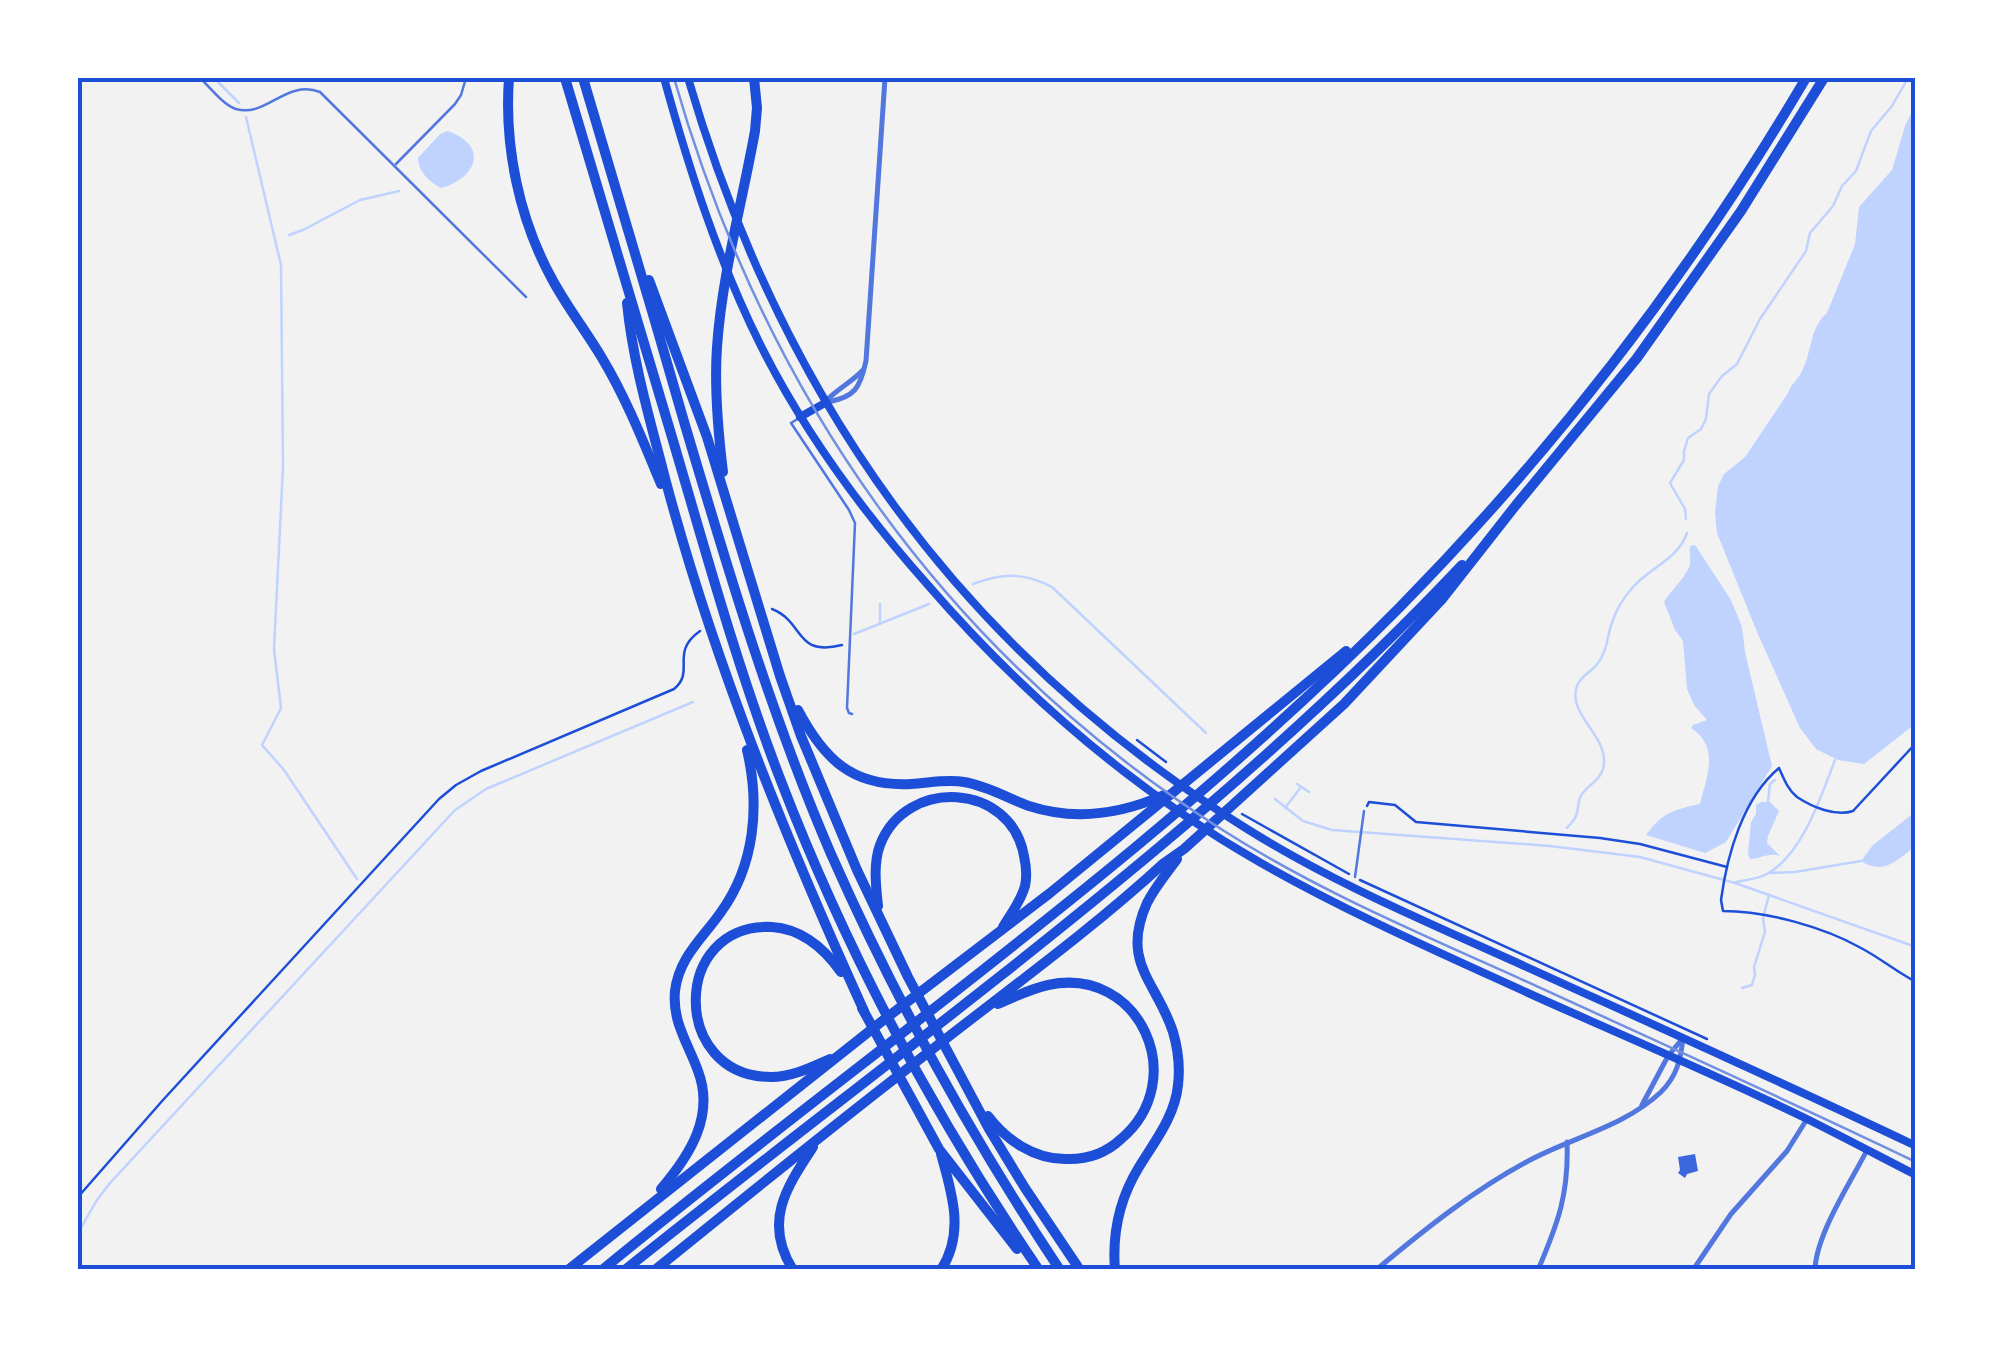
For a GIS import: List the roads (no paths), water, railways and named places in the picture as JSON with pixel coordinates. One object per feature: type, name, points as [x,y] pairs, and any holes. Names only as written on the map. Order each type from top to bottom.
[{"type":"highway","points":[[509,78],[509,139],[524,211],[551,278],[612,376],[676,517]]},
{"type":"highway","points":[[565,78],[732,642],[782,782],[878,1000],[952,1135],[1036,1270]]},
{"type":"highway","points":[[583,78],[748,636],[830,852],[939,1074],[986,1156],[1060,1270]]},
{"type":"highway","points":[[727,502],[716,373],[720,326],[757,108],[754,78]]},
{"type":"highway","points":[[602,1270],[1169,818],[1401,606],[1532,462],[1630,341],[1726,206],[1806,78]]},
{"type":"highway","points":[[655,1270],[1187,847],[1344,704],[1443,598],[1612,389],[1694,280],[1824,78]]},
{"type":"highway","points":[[622,211],[707,437],[801,736],[843,836],[908,976],[989,1129],[1080,1270]]},
{"type":"highway","points":[[624,275],[630,333],[676,517],[736,705],[805,882],[864,1011],[939,1148],[1036,1270]]},
{"type":"highway","points":[[625,1270],[1182,827],[1380,649],[1516,505]]},
{"type":"highway","points":[[568,1270],[1179,789],[1401,606]]},
{"type":"highway","points":[[780,676],[808,730],[842,767],[862,779],[895,784],[962,781],[1033,807],[1094,814],[1146,803],[1179,789]]},
{"type":"highway","points":[[646,1206],[689,1153],[702,1112],[704,1095],[698,1072],[675,1014],[675,990],[681,968],[737,885],[753,834],[749,759],[736,705]]},
{"type":"highway","points":[[878,912],[877,860],[894,822],[904,812],[935,798],[967,798],[1001,815],[1022,846],[1024,887],[999,932]]},
{"type":"highway","points":[[1114,1270],[1116,1223],[1126,1191],[1166,1125],[1178,1088],[1178,1055],[1172,1030],[1144,975],[1138,943],[1140,924],[1156,887],[1187,847]]},
{"type":"highway","points":[[846,1051],[795,1073],[775,1077],[747,1074],[733,1067],[711,1049],[698,1024],[694,999],[703,968],[713,951],[738,932],[760,927],[784,928],[828,955],[864,1011]]},
{"type":"highway","points":[[971,1093],[1010,1139],[1040,1156],[1070,1160],[1109,1149],[1127,1135],[1142,1117],[1154,1084],[1154,1058],[1146,1030],[1130,1009],[1098,988],[1051,984],[984,1012]]},
{"type":"highway","points":[[793,1270],[780,1239],[780,1213],[790,1182],[816,1141]]},
{"type":"highway","points":[[939,1148],[956,1225],[951,1252],[941,1270]]},
{"type":"main road","points":[[664,78],[730,276],[762,348],[800,417],[865,510],[914,570],[983,647],[1066,726],[1148,790],[1259,862],[1349,910],[1807,1119],[1916,1175]]},
{"type":"main road","points":[[688,78],[743,239],[824,403],[898,513],[985,617],[1065,695],[1147,762],[1246,828],[1338,879],[1916,1146]]},
{"type":"main road","points":[[800,417],[824,403]]},
{"type":"street","points":[[824,403],[844,399],[857,388],[865,367],[885,78]]},
{"type":"street","points":[[824,403],[865,367]]},
{"type":"street","points":[[1640,1108],[1683,1037]]},
{"type":"street","points":[[1376,1270],[1472,1195],[1531,1160],[1640,1108],[1662,1090],[1681,1062],[1683,1037]]},
{"type":"street","points":[[1693,1270],[1739,1204],[1787,1151],[1807,1119]]},
{"type":"street","points":[[1538,1270],[1563,1204],[1567,1142]]},
{"type":"street","points":[[1814,1270],[1824,1232],[1867,1150]]},
{"type":"lane","points":[[200,78],[228,105],[242,110],[254,109],[298,88],[320,92],[526,297]]},
{"type":"lane","points":[[395,166],[455,104],[466,78]]},
{"type":"lane","points":[[800,417],[790,423],[855,523],[848,644],[847,708],[852,714]]},
{"type":"lane","points":[[1355,878],[1364,811]]},
{"type":"water","points":[[1915,105],[1915,724],[1864,764],[1838,760],[1816,749],[1800,728],[1717,533],[1715,513],[1718,486],[1724,474],[1745,457],[1805,366],[1817,326],[1827,313],[1855,244],[1859,207],[1892,170]]},
{"type":"water","points":[[448,131],[469,145],[473,161],[463,177],[441,188],[425,176],[418,158],[440,134]]},
{"type":"water","points":[[1695,545],[1731,600],[1742,627],[1772,766],[1726,842],[1705,853],[1646,835],[1669,813],[1700,804],[1708,772],[1706,744],[1691,728],[1707,720],[1687,689],[1683,641],[1664,602],[1689,568],[1690,546]]},
{"type":"water","points":[[1770,802],[1779,811],[1767,843],[1780,856],[1750,859],[1751,822],[1756,805]]},
{"type":"water","points":[[1915,812],[1915,847],[1884,866],[1861,861],[1873,845]]},
{"type":"waterway","points":[[214,78],[239,103]]},
{"type":"waterway","points":[[1686,519],[1685,509],[1670,483],[1684,460],[1688,438],[1701,429],[1706,419],[1709,394],[1737,364],[1760,319],[1806,251],[1810,233],[1856,171],[1871,131],[1908,78]]},
{"type":"waterway","points":[[246,117],[281,265],[283,467],[274,649],[281,708],[262,745],[284,770],[357,879]]},
{"type":"waterway","points":[[289,235],[360,200],[399,191]]},
{"type":"waterway","points":[[1567,828],[1576,816],[1580,797],[1599,777],[1604,763],[1599,743],[1577,706],[1577,686],[1601,658],[1611,625],[1627,594],[1677,550],[1687,533]]},
{"type":"waterway","points":[[973,584],[1013,576],[1052,587],[1206,733]]},
{"type":"waterway","points":[[880,604],[880,623]]},
{"type":"waterway","points":[[854,634],[929,604]]},
{"type":"waterway","points":[[78,1233],[110,1183],[455,810],[486,789],[693,702]]},
{"type":"waterway","points":[[1736,882],[1767,874],[1791,853],[1817,807],[1835,760]]},
{"type":"waterway","points":[[1768,801],[1770,784],[1775,780]]},
{"type":"waterway","points":[[1297,784],[1309,792]]},
{"type":"waterway","points":[[1285,808],[1301,787]]},
{"type":"waterway","points":[[1275,799],[1303,821],[1332,830],[1550,846],[1640,857],[1735,883],[1916,947]]},
{"type":"waterway","points":[[1769,873],[1861,861]]},
{"type":"waterway","points":[[1742,988],[1752,985],[1755,975],[1769,895]]},
{"type":"tram line","points":[[674,78],[712,193],[758,303],[813,407],[877,505],[949,596],[1031,681],[1121,759],[1221,829],[1294,872],[1916,1162]]}]
